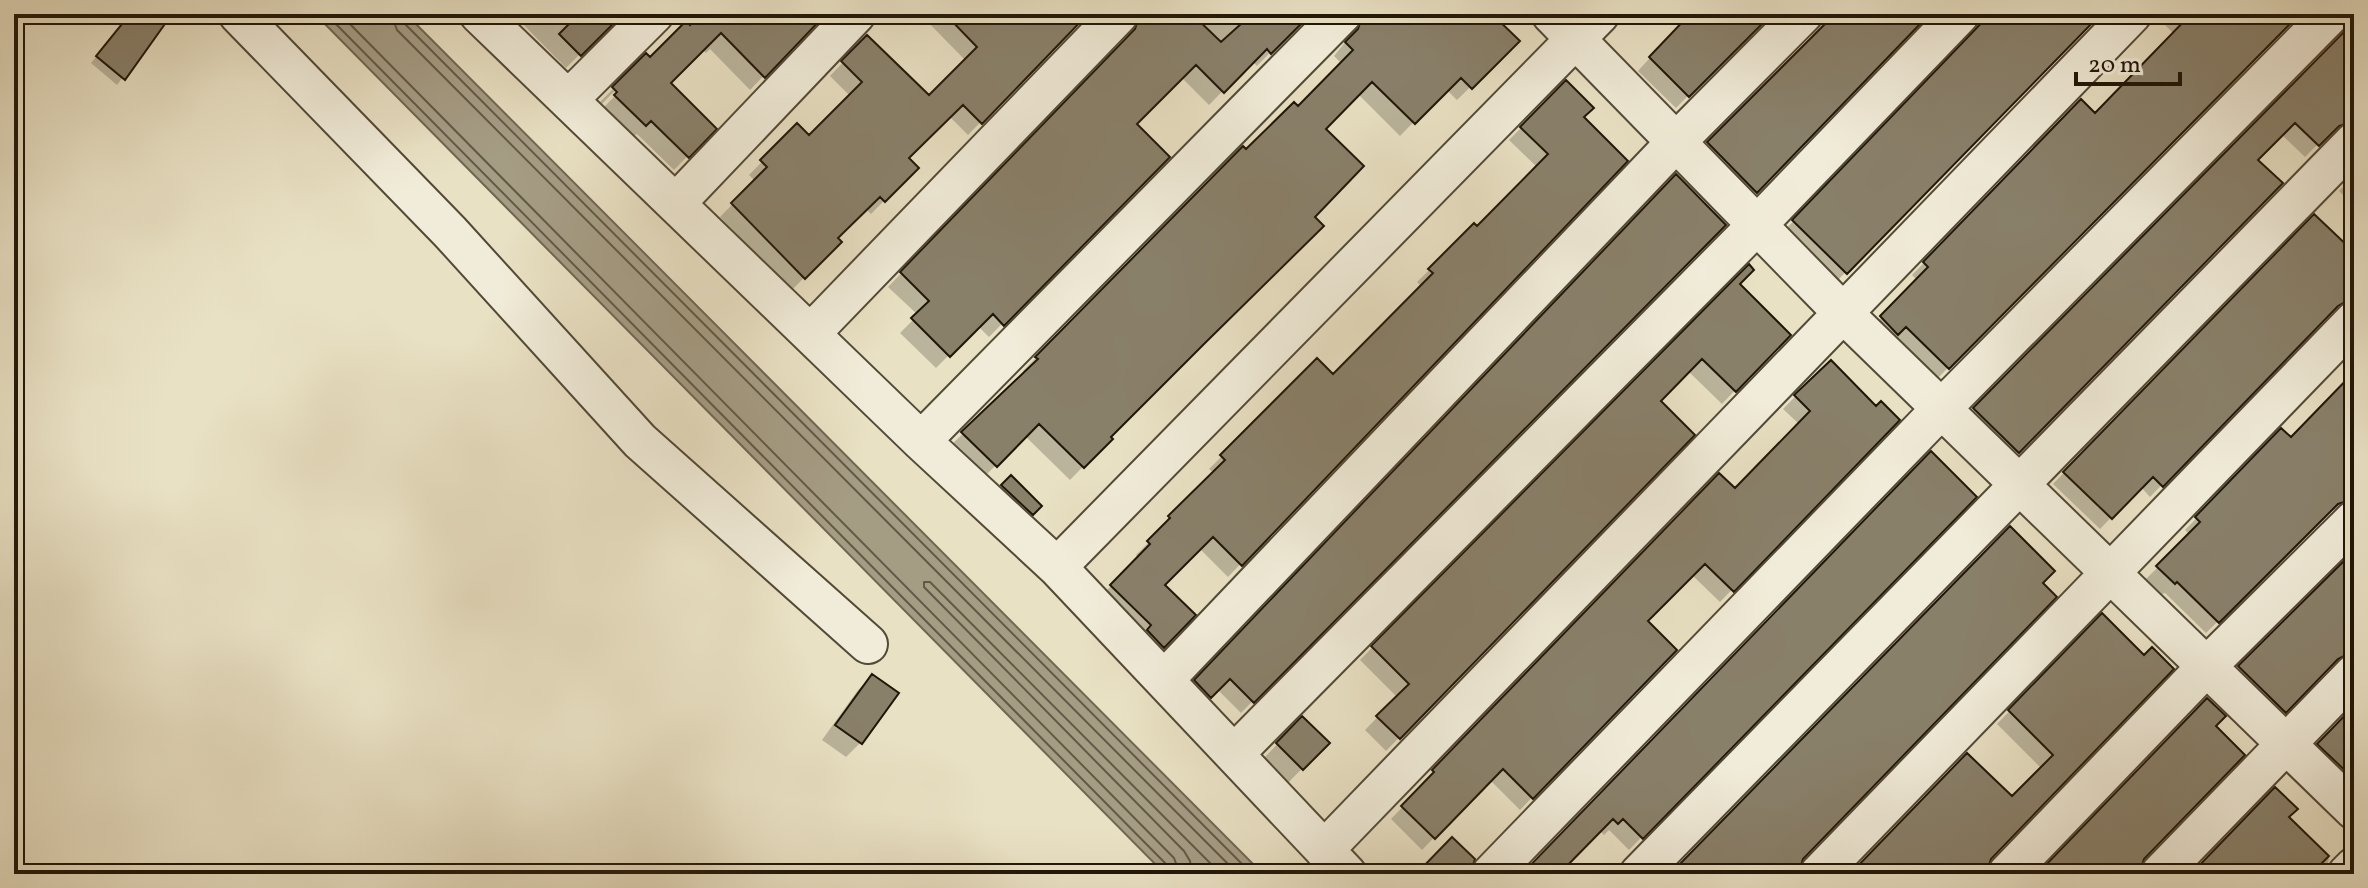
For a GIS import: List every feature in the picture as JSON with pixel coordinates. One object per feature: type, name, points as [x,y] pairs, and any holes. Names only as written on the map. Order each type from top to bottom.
[{"type":"street","points":[[238,14],[450,232],[640,441],[868,644]]},
{"type":"street","points":[[479,14],[812,332],[921,441],[1057,567],[1336,862],[1843,313],[2132,14]]},
{"type":"street","points":[[568,100],[654,14]]},
{"type":"street","points":[[676,203],[856,14]]},
{"type":"street","points":[[812,332],[1119,14]]},
{"type":"street","points":[[921,441],[1342,14]]},
{"type":"street","points":[[1164,680],[1677,141],[1803,14]]},
{"type":"street","points":[[1234,754],[1758,224],[1960,14]]},
{"type":"street","points":[[1491,874],[1942,408],[2331,14]]},
{"type":"street","points":[[1057,567],[1576,22],[1677,141],[1843,313],[2354,810]]},
{"type":"street","points":[[1639,874],[2354,142]]},
{"type":"street","points":[[1819,874],[2354,321]]},
{"type":"street","points":[[2007,874],[2207,666],[2354,520]]},
{"type":"street","points":[[2160,874],[2354,674]]},
{"type":"street","points":[[2347,874],[2354,867]]},
{"type":"water","points":[[315,14],[406,14],[1263,874],[1165,874]]},
{"type":"building","points":[[130,14],[172,14],[125,80],[96,56]]},
{"type":"building","points":[[579,14],[607,14],[615,22],[581,56],[559,34]]},
{"type":"building","points":[[702,14],[826,14],[765,78],[721,33],[671,83],[717,129],[689,158],[651,121],[646,126],[614,95],[617,92],[612,87],[646,53],[650,57],[686,21],[690,25]]},
{"type":"building","points":[[945,14],[1088,14],[982,124],[963,105],[909,158],[919,168],[885,202],[880,197],[838,238],[842,242],[805,279],[731,203],[767,167],[760,160],[797,123],[809,135],[862,82],[841,61],[867,35],[929,95],[977,47]]},
{"type":"building","points":[[1140,14],[1192,14],[1221,42],[1252,14],[1311,14],[1271,54],[1267,49],[1224,93],[1196,65],[1137,124],[1170,157],[1004,326],[993,314],[950,357],[911,318],[929,301],[900,272],[1135,29]]},
{"type":"building","points":[[1363,14],[1492,14],[1520,41],[1472,89],[1461,78],[1415,124],[1372,82],[1326,129],[1364,166],[1315,217],[1324,226],[1111,437],[1113,439],[1084,468],[1039,424],[997,467],[961,432],[1038,359],[1035,357],[1243,146],[1246,149],[1294,102],[1298,106],[1353,50],[1345,42],[1358,29]]},
{"type":"building","points":[[1690,14],[1772,14],[1689,97],[1649,57]]},
{"type":"building","points":[[1835,14],[1913,14],[1922,22],[1757,193],[1707,142]]},
{"type":"building","points":[[1990,14],[2101,14],[1847,274],[1792,220]]},
{"type":"building","points":[[2191,14],[2279,14],[2290,24],[1949,369],[1906,327],[1898,335],[1880,316],[1928,267],[1923,262],[2081,99],[2095,113]]},
{"type":"building","points":[[2354,17],[2354,121],[2339,126],[2319,146],[2295,123],[2258,160],[2283,183],[2019,453],[1973,408],[2347,29]]},
{"type":"building","points":[[1566,80],[1594,108],[1584,117],[1628,161],[1242,566],[1213,537],[1165,585],[1196,615],[1164,648],[1147,630],[1151,625],[1110,585],[1150,544],[1147,541],[1170,518],[1168,516],[1225,460],[1220,455],[1317,358],[1333,374],[1433,273],[1428,269],[1474,223],[1477,226],[1548,154],[1520,127]]},
{"type":"building","points":[[1676,174],[1726,225],[1254,703],[1230,679],[1211,698],[1194,680]]},
{"type":"building","points":[[2314,214],[2354,252],[2354,297],[2338,306],[2163,487],[2153,477],[2112,519],[2063,472]]},
{"type":"building","points":[[1749,264],[1754,270],[1740,284],[1791,335],[1736,392],[1702,359],[1661,401],[1695,435],[1400,739],[1376,716],[1409,684],[1371,646]]},
{"type":"building","points":[[1831,360],[1876,406],[1881,401],[1900,420],[1734,592],[1705,564],[1648,621],[1677,650],[1533,799],[1503,769],[1435,839],[1401,806],[1434,772],[1432,770],[1719,473],[1735,488],[1810,411],[1794,395]]},
{"type":"building","points":[[2354,372],[2354,499],[2338,504],[2219,623],[2156,566],[2200,522],[2195,517],[2281,428],[2291,437]]},
{"type":"building","points":[[1931,451],[1977,497],[1643,839],[1623,819],[1618,824],[1613,819],[1559,874],[1522,874]]},
{"type":"building","points":[[1011,475],[1042,506],[1033,515],[1001,485]]},
{"type":"building","points":[[2010,526],[2055,571],[2043,583],[2057,597],[1803,859],[1798,874],[1680,874],[1675,869]]},
{"type":"building","points":[[2354,551],[2354,651],[2338,659],[2286,713],[2238,666]]},
{"type":"building","points":[[2102,613],[2144,655],[2152,647],[2174,669],[1991,859],[1986,874],[1850,874],[1967,753],[2012,796],[2053,755],[2008,710]]},
{"type":"building","points":[[872,674],[899,693],[862,744],[835,725]]},
{"type":"building","points":[[2207,698],[2226,716],[2216,726],[2245,755],[2144,859],[2139,874],[2043,874],[2040,871]]},
{"type":"building","points":[[2354,706],[2354,779],[2317,744]]},
{"type":"building","points":[[1302,716],[1330,743],[1303,770],[1276,743]]},
{"type":"building","points":[[2275,787],[2298,809],[2289,817],[2329,856],[2311,874],[2191,874]]},
{"type":"building","points":[[1452,837],[1475,859],[1470,874],[1416,874]]}]
